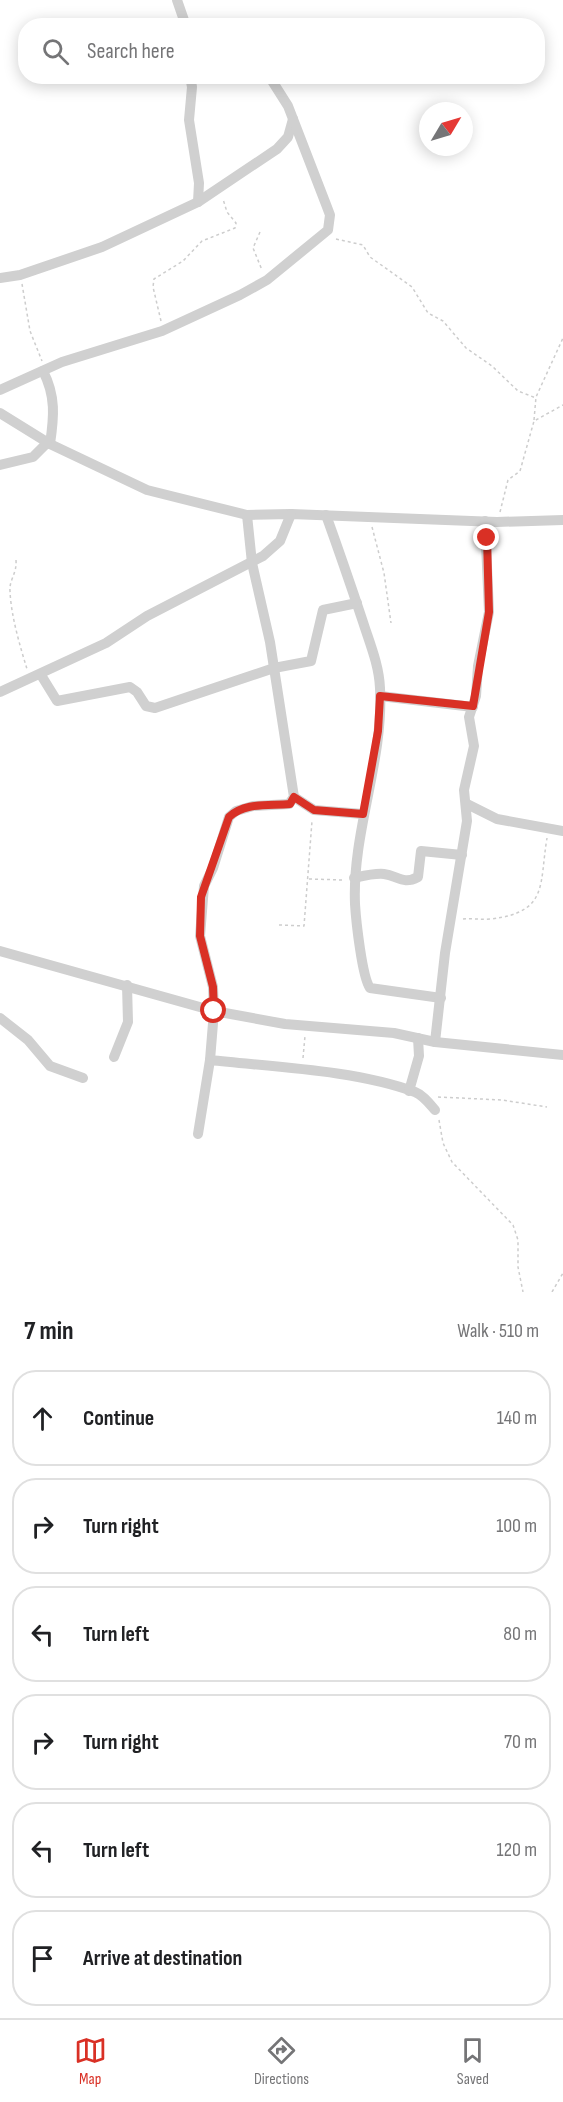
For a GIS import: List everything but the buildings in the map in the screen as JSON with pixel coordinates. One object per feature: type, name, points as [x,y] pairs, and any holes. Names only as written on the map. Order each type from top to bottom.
[{"type":"street","points":[[177,0],[183,18]]},
{"type":"street","points":[[191,84],[189,120],[199,183],[198,202]]},
{"type":"street","points":[[0,390],[44,370],[162,331],[267,280],[328,230],[330,215],[293,119],[273,84]]},
{"type":"street","points":[[0,278],[20,275],[102,247],[198,202],[285,142],[293,119]]},
{"type":"street","points":[[285,142],[302,144]]},
{"type":"street","points":[[0,465],[33,457],[49,444],[54,406],[51,387],[44,370]]},
{"type":"street","points":[[0,413],[49,444],[147,490],[247,515],[291,514],[491,521],[563,520]]},
{"type":"street","points":[[0,692],[106,643],[178,599],[252,563],[280,541],[291,514]]},
{"type":"street","points":[[198,1134],[210,1060],[214,1011],[213,987],[200,936],[201,897],[229,817],[236,811],[253,806],[290,804],[294,797],[274,668],[252,563],[247,515]]},
{"type":"street","points":[[326,515],[376,663],[380,696],[378,731],[354,878],[356,924],[368,986],[374,989],[441,998]]},
{"type":"street","points":[[435,1042],[449,927],[462,855],[467,804],[464,797],[465,780],[474,746],[469,724],[489,612],[491,521]]},
{"type":"street","points":[[36,677],[57,701],[130,687],[150,708],[185,700],[274,668],[311,661],[323,610],[357,603]]},
{"type":"street","points":[[380,696],[473,706]]},
{"type":"street","points":[[294,797],[314,810],[363,814]]},
{"type":"street","points":[[467,804],[497,819],[563,831]]},
{"type":"street","points":[[354,878],[384,874],[399,881],[412,880],[418,877],[421,851],[462,855]]},
{"type":"street","points":[[0,951],[214,1011],[306,1026],[394,1032],[435,1042],[563,1055]]},
{"type":"street","points":[[114,1057],[128,1022],[127,985]]},
{"type":"street","points":[[0,1018],[28,1040],[50,1066],[83,1078]]},
{"type":"street","points":[[409,1091],[418,1062],[418,1038]]},
{"type":"street","points":[[210,1060],[302,1068],[409,1091],[422,1096],[435,1110]]},
{"type":"path","points":[[162,331],[159,305],[153,287],[154,279],[183,261],[202,241],[231,231],[236,226],[226,212],[220,189]]},
{"type":"path","points":[[260,232],[253,248],[267,280]]},
{"type":"path","points":[[320,238],[339,239],[363,245],[369,257],[412,287],[428,313],[443,321],[466,348],[492,366],[518,391],[536,398]]},
{"type":"path","points":[[20,275],[30,331],[44,370]]},
{"type":"path","points":[[491,521],[508,480],[520,471],[534,421],[536,398],[563,338]]},
{"type":"path","points":[[534,421],[563,405]]},
{"type":"path","points":[[369,517],[384,573],[391,623]]},
{"type":"path","points":[[16,560],[17,571],[10,587],[11,600],[36,677]]},
{"type":"path","points":[[279,925],[304,926],[314,810]]},
{"type":"path","points":[[449,927],[464,919],[494,918],[531,906],[538,896],[549,828]]},
{"type":"path","points":[[308,879],[331,882],[354,878]]},
{"type":"path","points":[[302,1068],[306,1026]]},
{"type":"path","points":[[422,1096],[502,1100],[547,1107]]},
{"type":"path","points":[[435,1110],[446,1153],[452,1162],[513,1225],[518,1240],[518,1267],[523,1292]]},
{"type":"path","points":[[552,1292],[563,1273]]},
{"type":"route","points":[[214,1011],[213,987],[200,936],[201,897],[229,817],[241,808],[290,804],[294,797],[314,810],[322,812],[363,814],[369,792],[378,731],[380,696],[473,706],[489,612],[487,538]]}]
